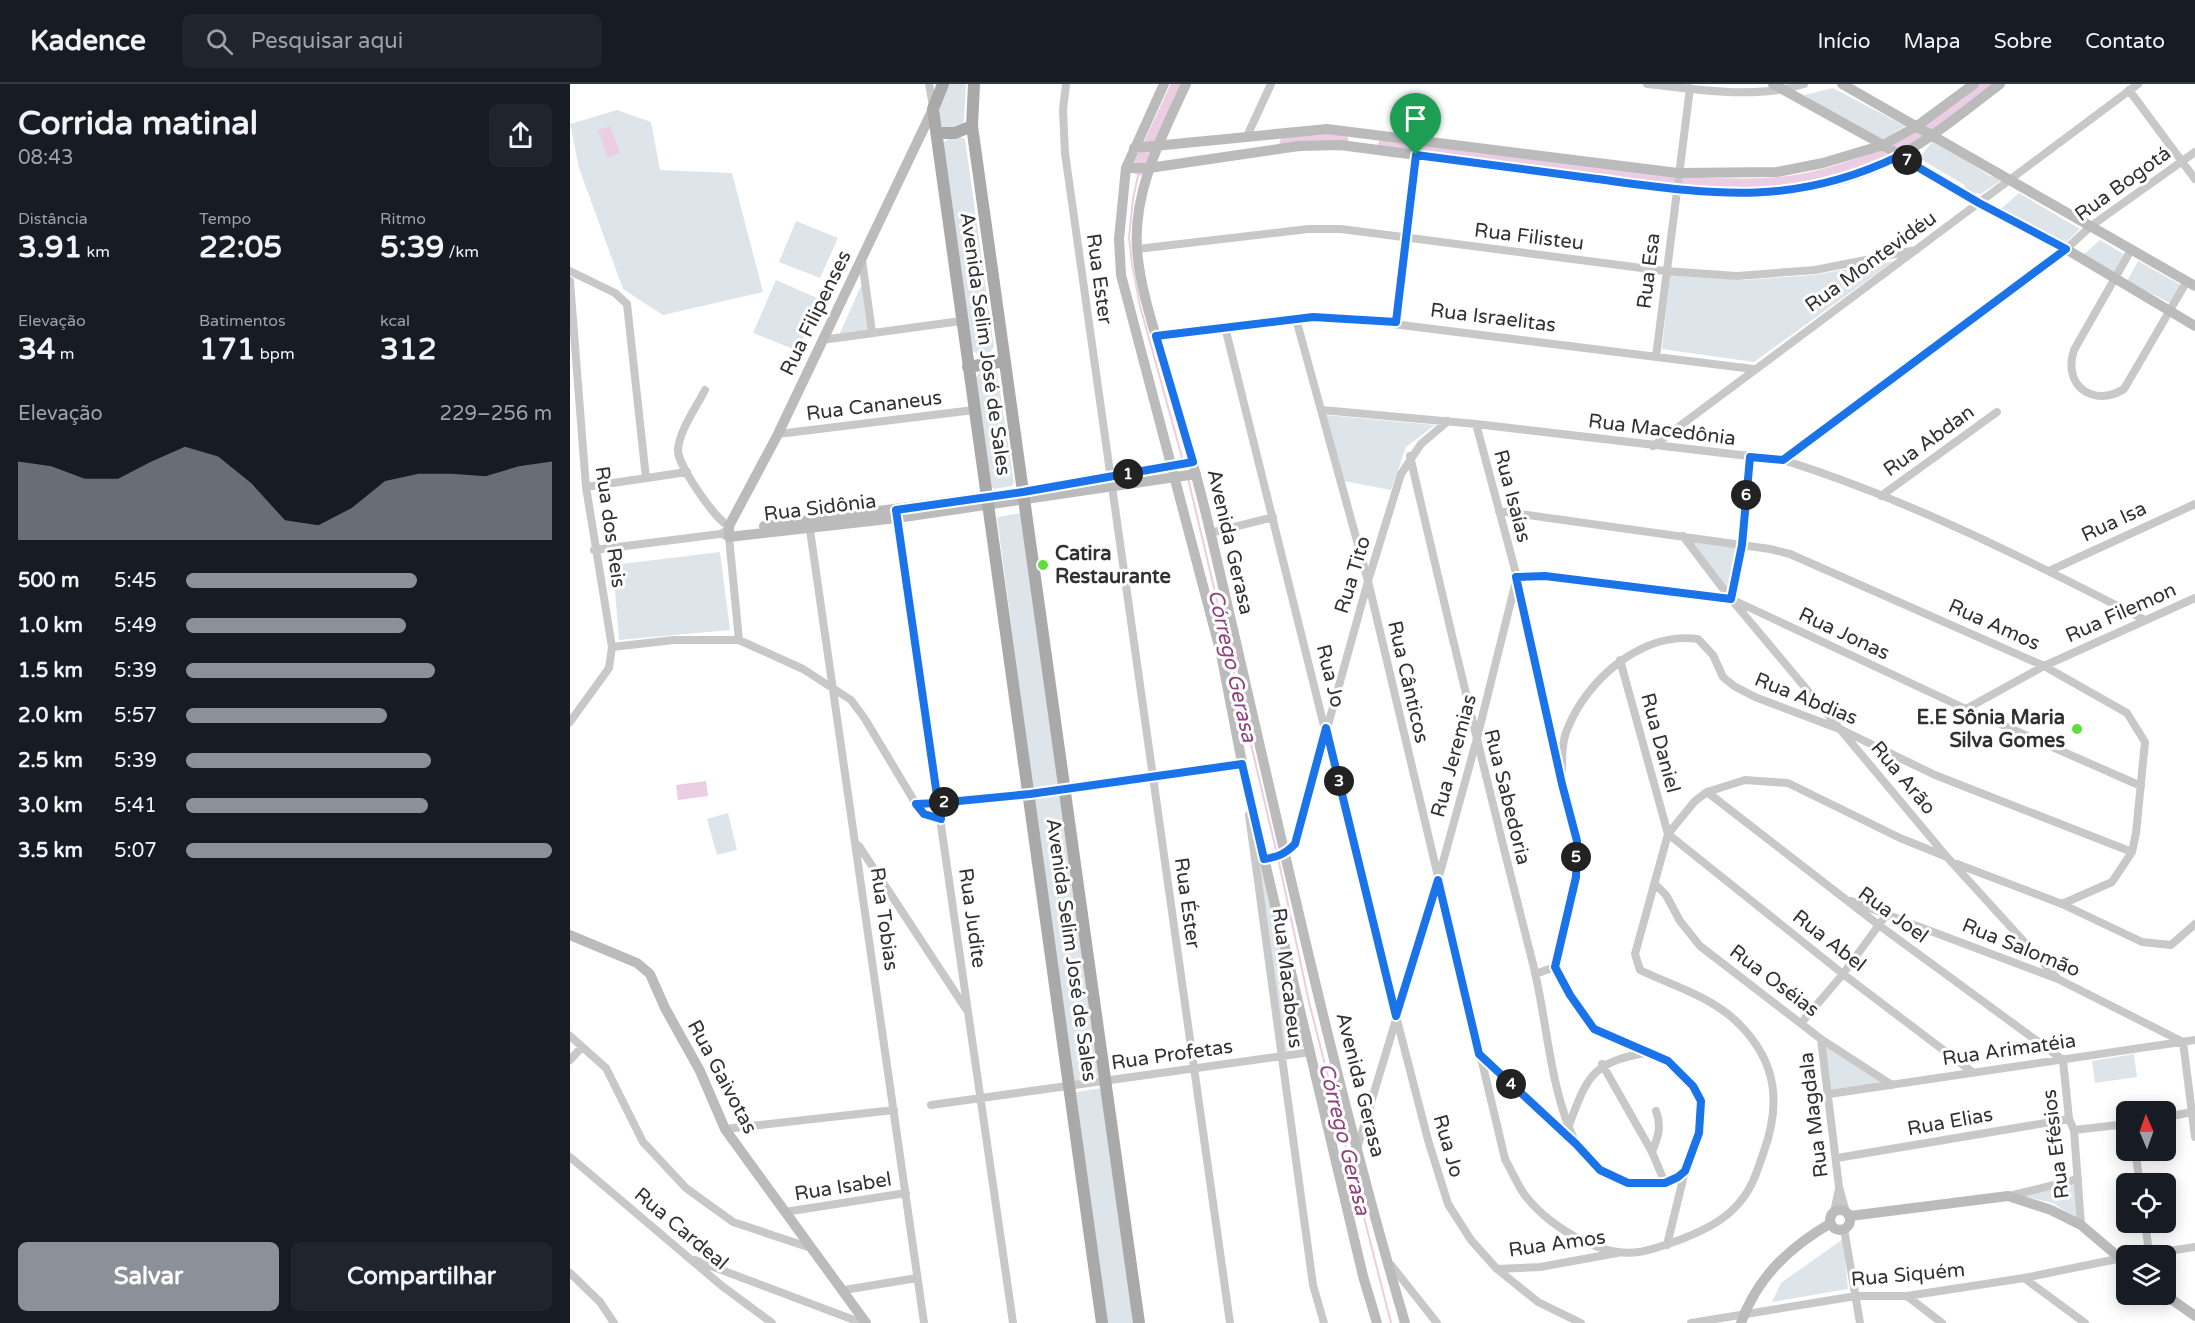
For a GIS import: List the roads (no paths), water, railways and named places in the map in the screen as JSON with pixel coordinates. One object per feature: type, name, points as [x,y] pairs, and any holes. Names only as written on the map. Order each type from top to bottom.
[{"type":"main road","points":[[933,109],[943,84]]},
{"type":"main road","name":"Avenida Selim José de Sales","points":[[974,84],[972,126],[1139,1323]]},
{"type":"main road","name":"Avenida Selim José de Sales","points":[[933,109],[1102,1323]]},
{"type":"main road","points":[[937,133],[955,133],[972,126]]},
{"type":"main road","points":[[968,367],[1005,361]]},
{"type":"street","points":[[929,84],[933,109]]},
{"type":"street","name":"Rua Ester","points":[[1066,84],[1063,110],[1065,153],[1111,483]]},
{"type":"street","name":"Avenida Gerasa","points":[[1164,84],[1148,148],[1119,239],[1121,275],[1173,466],[1185,476],[1210,533],[1283,855],[1384,1254],[1405,1323]]},
{"type":"street","name":"Avenida Gerasa","points":[[1148,148],[1186,84]]},
{"type":"street","points":[[1247,136],[1271,84]]},
{"type":"street","points":[[1647,84],[1738,93],[1784,90],[1804,84]]},
{"type":"street","points":[[1773,84],[1891,150],[1979,203],[2066,249],[2195,326]]},
{"type":"street","points":[[1842,84],[2191,283],[2169,311],[2124,389],[2113,396],[2089,393],[2077,385],[2071,375],[2070,363],[2074,350],[2131,250]]},
{"type":"street","points":[[1974,84],[1924,130],[1891,150],[1777,172],[1677,181],[1417,147],[1327,129],[1148,148],[1140,168],[1299,146],[1417,147],[1677,181],[1743,194],[1798,190],[1849,177],[2000,84]]},
{"type":"street","name":"Rua Montevidéu","points":[[1653,446],[1753,369],[1917,250],[2138,84]]},
{"type":"street","name":"Rua Esa","points":[[1656,357],[1665,271],[1690,88]]},
{"type":"street","points":[[2130,90],[2195,179]]},
{"type":"street","name":"Rua Filipenses","points":[[727,532],[778,434],[933,109]]},
{"type":"street","points":[[1396,322],[1417,147]]},
{"type":"street","name":"Rua Bogotá","points":[[1783,460],[2066,249],[2091,226],[2195,152]]},
{"type":"street","name":"Avenida Gerasa","points":[[1140,168],[1137,249],[1142,285],[1190,462],[1185,476],[1245,778],[1377,1323]]},
{"type":"street","name":"Rua Filisteu","points":[[1137,249],[1308,229],[1341,229],[1665,271],[1737,276],[1815,270],[1917,250]]},
{"type":"street","points":[[862,260],[872,332]]},
{"type":"street","points":[[570,271],[615,292],[627,304],[646,478]]},
{"type":"street","name":"Rua dos Reis","points":[[570,281],[586,487],[594,550],[612,647],[609,668],[570,722]]},
{"type":"street","name":"Rua Israelitas","points":[[1156,336],[1296,319],[1337,317],[1396,322],[1753,369]]},
{"type":"street","name":"Rua Cânticos","points":[[1296,319],[1368,581],[1479,1054]]},
{"type":"street","points":[[822,339],[961,321]]},
{"type":"street","name":"Rua Jo","points":[[1225,327],[1396,1016],[1428,1140],[1448,1204],[1471,1240],[1497,1269],[1538,1302],[1581,1323]]},
{"type":"street","points":[[705,390],[679,442],[678,456],[727,532],[739,640]]},
{"type":"street","name":"Rua Cananeus","points":[[778,434],[974,410]]},
{"type":"street","name":"Rua Macedônia","points":[[1322,410],[1476,424],[1783,460],[1831,475],[1881,496],[2049,571],[2145,620]]},
{"type":"street","name":"Rua Abdan","points":[[1881,496],[1996,412]]},
{"type":"street","name":"Rua Tito","points":[[1283,855],[1295,844],[1368,581],[1401,474],[1410,456],[1448,421]]},
{"type":"street","name":"Rua Isaías","points":[[1476,424],[1516,577],[1577,841],[1576,877],[1555,967]]},
{"type":"street","name":"Rua Sabedoria","points":[[1410,456],[1476,742],[1535,974],[1560,1107],[1576,1144]]},
{"type":"street","points":[[1731,599],[1742,545],[1750,457]]},
{"type":"street","name":"Rua Sidônia","points":[[1111,483],[1190,462]]},
{"type":"street","points":[[586,487],[687,471]]},
{"type":"street","name":"Rua Sidônia","points":[[594,550],[727,532],[896,514],[1111,483],[1185,476]]},
{"type":"street","name":"Rua Éster","points":[[1111,483],[1230,1323]]},
{"type":"street","name":"Rua Isa","points":[[2049,571],[2195,504]]},
{"type":"street","name":"Rua Amos","points":[[1479,1054],[1505,1159],[1523,1193],[1560,1229],[1599,1248],[1637,1253],[1667,1245],[1712,1227],[1738,1204],[1753,1184],[1771,1133],[1776,1100],[1767,1063],[1739,1024],[1701,996],[1640,970],[1635,954],[1668,834],[1695,801],[1707,792],[1745,780],[1788,783],[1890,833],[2062,904],[2112,882],[2132,852],[2145,742],[2127,713],[2044,666],[1823,567],[1770,549],[1498,512]]},
{"type":"street","name":"Rua Judite","points":[[896,514],[1012,1323]]},
{"type":"street","points":[[1210,533],[1273,518]]},
{"type":"street","name":"Rua Tobias","points":[[810,524],[924,1323]]},
{"type":"street","name":"Rua Arão","points":[[1683,536],[1731,599],[1950,859],[2058,979]]},
{"type":"street","name":"Rua Jonas","points":[[1516,577],[1545,576],[1731,599],[1966,709],[2141,786]]},
{"type":"street","name":"Rua Jeremias","points":[[1358,1149],[1438,880],[1476,742],[1516,577]]},
{"type":"street","name":"Rua Filemon","points":[[1966,709],[2044,666],[2195,598]]},
{"type":"street","name":"Rua Abdias","points":[[1562,784],[1564,742],[1573,716],[1603,675],[1620,660],[1665,641],[1698,639],[1713,655],[1723,677],[1734,686],[1842,730],[1935,775],[2132,852]]},
{"type":"street","points":[[612,647],[674,640],[739,640],[802,669],[851,700],[865,719],[916,804],[924,814],[941,819]]},
{"type":"street","name":"Rua Daniel","points":[[1620,660],[1668,834]]},
{"type":"street","points":[[916,804],[1030,794],[1242,764]]},
{"type":"street","name":"Rua Macabeus","points":[[1245,778],[1313,1285],[1324,1323]]},
{"type":"street","name":"Rua Joel","points":[[1707,792],[1842,898],[2063,1060]]},
{"type":"street","name":"Rua Abel","points":[[1668,834],[1843,974],[1971,1071]]},
{"type":"street","points":[[857,842],[968,1012]]},
{"type":"street","points":[[1266,859],[1283,855]]},
{"type":"street","name":"Rua Oséias","points":[[1655,884],[1666,895],[1680,921],[1700,946],[1802,1022],[1821,1039],[1892,1085]]},
{"type":"street","name":"Rua Salomão","points":[[1842,898],[2058,979],[2183,1041]]},
{"type":"street","points":[[2062,904],[2142,942],[2171,945],[2195,924]]},
{"type":"street","points":[[1802,1022],[1843,974],[1887,914]]},
{"type":"street","name":"Rua Gaivotas","points":[[570,935],[637,963],[650,974],[700,1071],[725,1129],[844,1290],[864,1323]]},
{"type":"street","points":[[1535,974],[1555,967],[1570,995],[1594,1029],[1630,1046],[1652,1052],[1681,1072],[1701,1101],[1699,1133],[1685,1171],[1667,1245]]},
{"type":"street","points":[[570,1036],[606,1068],[643,1142],[686,1188],[733,1222],[812,1249]]},
{"type":"street","name":"Rua Magdala","points":[[1821,1039],[1839,1187],[1848,1214]]},
{"type":"street","name":"Rua Arimatéia","points":[[1829,1094],[1971,1071],[2195,1040]]},
{"type":"street","points":[[2183,1041],[2195,1137]]},
{"type":"street","points":[[570,1060],[582,1047]]},
{"type":"street","name":"Rua Profetas","points":[[931,1105],[1311,1052]]},
{"type":"street","points":[[1568,1128],[1585,1086],[1602,1064],[1652,1052]]},
{"type":"street","points":[[1479,1054],[1576,1144],[1600,1170],[1628,1183],[1665,1183],[1685,1171]]},
{"type":"street","name":"Rua Efésios","points":[[2063,1060],[2069,1119],[2074,1130],[2081,1225]]},
{"type":"street","points":[[1602,1064],[1652,1152],[1665,1183]]},
{"type":"street","points":[[725,1129],[894,1110]]},
{"type":"street","points":[[1652,1152],[1659,1135],[1660,1122],[1656,1112]]},
{"type":"street","points":[[2176,1115],[2192,1112]]},
{"type":"street","name":"Rua Elias","points":[[1837,1158],[2069,1119]]},
{"type":"street","points":[[2074,1130],[2116,1125]]},
{"type":"street","name":"Rua Cardeal","points":[[570,1157],[689,1258],[772,1323]]},
{"type":"street","points":[[1743,1318],[1760,1282],[1782,1258],[1840,1210],[1848,1214],[2008,1196],[2078,1179]]},
{"type":"street","name":"Rua Magdala","points":[[1833,1218],[1839,1187]]},
{"type":"street","name":"Rua Isabel","points":[[785,1212],[906,1193]]},
{"type":"street","points":[[2008,1196],[2051,1210],[2081,1225],[2116,1253]]},
{"type":"street","points":[[1833,1218],[1836,1229],[1844,1229],[1850,1224],[1848,1214]]},
{"type":"street","points":[[1844,1229],[1860,1323]]},
{"type":"street","points":[[2176,1249],[2195,1246]]},
{"type":"street","name":"Rua Amos","points":[[1497,1269],[1540,1267],[1622,1252]]},
{"type":"street","points":[[1384,1254],[1402,1282],[1437,1323]]},
{"type":"street","points":[[689,1258],[864,1323]]},
{"type":"street","name":"Rua Siquém","points":[[1691,1323],[1743,1318],[1856,1296],[1907,1296],[2116,1262]]},
{"type":"street","points":[[570,1274],[600,1302],[614,1323]]},
{"type":"street","points":[[844,1290],[917,1278]]},
{"type":"street","points":[[2024,1278],[2085,1323]]},
{"type":"street","points":[[1907,1296],[1942,1323]]},
{"type":"street","points":[[2176,1303],[2194,1316]]},
{"type":"waterway","name":"Córrego Gerasa","points":[[1140,168],[1179,84]]},
{"type":"waterway","points":[[1385,146],[1704,185],[1788,184],[1827,176],[1901,147],[1919,137],[1989,84]]},
{"type":"waterway","points":[[1287,143],[1341,141]]},
{"type":"waterway","name":"Córrego Gerasa","points":[[1139,171],[1133,199],[1129,238],[1132,264],[1140,306],[1183,461]]},
{"type":"waterway","name":"Córrego Gerasa","points":[[1188,478],[1280,867],[1309,1002],[1391,1323]]},
{"type":"place","name":"Catira Restaurante","points":[[1043,565]]},
{"type":"place","name":"E.E Sônia Maria Silva Gomes","points":[[2077,729]]}]
